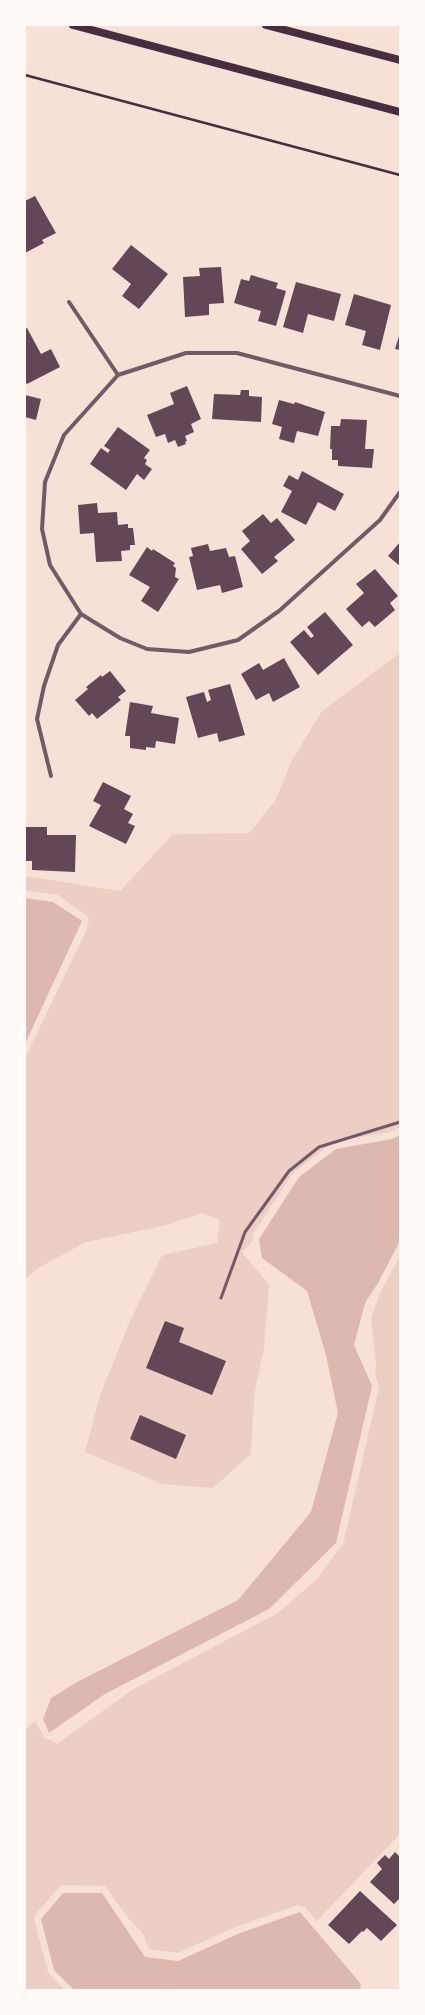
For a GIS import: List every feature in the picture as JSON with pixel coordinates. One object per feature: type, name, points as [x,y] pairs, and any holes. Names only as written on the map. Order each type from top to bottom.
[{"type":"main road","points":[[73,25],[400,112]]},
{"type":"main road","points":[[266,25],[400,60]]},
{"type":"street","points":[[69,302],[118,375]]},
{"type":"street","points":[[400,396],[237,353],[186,353],[118,375],[64,435],[45,482],[42,529],[50,565],[81,614],[120,638],[147,649],[189,652],[238,640],[279,610],[380,520],[400,492]]},
{"type":"street","points":[[51,776],[38,719],[44,686],[58,645],[81,614]]},
{"type":"lane","points":[[221,1298],[245,1232],[290,1172],[319,1147],[400,1122]]},
{"type":"path","points":[[25,75],[400,175]]},
{"type":"shaded area","points":[[400,653],[400,1127],[390,1132],[335,1141],[293,1173],[253,1234],[252,1242],[242,1252],[269,1285],[264,1349],[254,1396],[251,1454],[213,1488],[162,1484],[85,1452],[100,1395],[130,1321],[162,1255],[217,1243],[220,1220],[202,1213],[163,1226],[86,1242],[38,1268],[25,1279],[25,1058],[87,929],[89,920],[87,916],[58,895],[25,890],[25,876],[120,891],[173,834],[249,833],[275,801],[291,762],[322,711]]},
{"type":"shaded area","points":[[25,898],[53,902],[82,921],[25,1044]]},
{"type":"shaded area","points":[[400,1135],[400,1241],[378,1283],[365,1303],[354,1345],[372,1386],[336,1543],[269,1609],[105,1694],[49,1733],[43,1719],[51,1698],[77,1682],[238,1600],[311,1512],[338,1413],[326,1355],[307,1291],[262,1258],[259,1239],[299,1177],[336,1149],[392,1139]]},
{"type":"shaded area","points":[[400,1256],[400,1834],[317,1921],[305,1907],[298,1905],[238,1926],[178,1953],[149,1949],[143,1934],[128,1918],[105,1886],[61,1885],[36,1914],[34,1919],[48,1972],[64,1990],[25,1990],[25,1731],[35,1721],[45,1739],[52,1740],[57,1744],[132,1690],[278,1613],[319,1577],[343,1545],[379,1387],[375,1374],[376,1366],[371,1318],[380,1293]]},
{"type":"shaded area","points":[[63,1893],[102,1893],[145,1957],[178,1961],[240,1933],[300,1912],[361,1984],[360,1990],[74,1990],[54,1970],[41,1919]]},
{"type":"building","points":[[35,196],[56,233],[42,240],[44,243],[25,253],[25,201]]},
{"type":"building","points":[[131,245],[168,274],[139,309],[122,296],[131,284],[112,269]]},
{"type":"building","points":[[221,267],[224,303],[209,304],[209,315],[185,317],[183,277],[200,276],[199,268]]},
{"type":"building","points":[[251,275],[278,283],[276,288],[286,291],[276,326],[258,321],[261,311],[234,303],[241,279],[249,281]]},
{"type":"building","points":[[296,282],[341,294],[334,321],[308,314],[303,333],[283,327]]},
{"type":"building","points":[[354,294],[391,305],[380,350],[362,345],[366,331],[345,325]]},
{"type":"building","points":[[27,328],[41,354],[51,349],[60,367],[27,384],[25,381],[25,329]]},
{"type":"building","points":[[400,333],[400,350],[395,349]]},
{"type":"building","points":[[187,386],[201,419],[191,424],[194,432],[185,436],[187,441],[185,442],[186,444],[178,447],[175,440],[168,443],[165,434],[156,437],[147,415],[174,404],[170,393]]},
{"type":"building","points":[[241,390],[249,390],[249,396],[262,397],[261,422],[212,419],[214,394],[240,395]]},
{"type":"building","points":[[25,395],[41,399],[36,420],[25,417]]},
{"type":"building","points":[[279,400],[294,404],[295,402],[325,412],[318,436],[297,431],[294,443],[279,439],[282,427],[272,424]]},
{"type":"building","points":[[341,419],[367,420],[365,449],[374,449],[372,468],[338,466],[338,460],[332,460],[332,449],[330,449],[331,426],[340,426]]},
{"type":"building","points":[[118,427],[150,450],[144,458],[147,460],[145,464],[152,469],[144,480],[137,474],[126,490],[90,464],[101,448],[108,453],[110,450],[104,446]]},
{"type":"building","points":[[302,471],[344,494],[335,511],[318,502],[306,525],[281,512],[292,491],[283,486],[289,475],[298,480]]},
{"type":"building","points":[[97,503],[98,513],[117,512],[118,525],[128,524],[128,528],[133,528],[135,545],[130,545],[130,550],[121,551],[122,561],[96,562],[94,533],[80,534],[78,505]]},
{"type":"building","points":[[263,514],[271,523],[277,518],[295,540],[274,557],[278,561],[262,574],[241,549],[250,541],[242,531]]},
{"type":"building","points":[[400,542],[400,566],[388,556]]},
{"type":"building","points":[[208,544],[210,551],[226,548],[229,557],[235,556],[243,587],[222,593],[220,585],[197,590],[189,557],[193,556],[191,548]]},
{"type":"building","points":[[147,547],[152,551],[153,549],[175,563],[173,566],[176,568],[175,577],[179,579],[158,612],[141,601],[150,587],[129,575]]},
{"type":"building","points":[[375,569],[398,596],[390,603],[395,610],[375,627],[369,621],[362,627],[346,609],[364,593],[356,584]]},
{"type":"building","points":[[325,612],[353,645],[318,675],[290,642],[304,630],[311,638],[314,636],[307,627]]},
{"type":"building","points":[[284,658],[300,687],[273,702],[269,693],[256,700],[241,674],[259,663],[263,670]]},
{"type":"building","points":[[110,671],[126,691],[118,697],[121,700],[97,719],[92,713],[89,716],[75,700],[88,689],[86,687],[101,675],[102,677]]},
{"type":"building","points":[[230,684],[245,735],[219,742],[217,733],[198,738],[186,697],[204,692],[207,702],[211,700],[208,690]]},
{"type":"building","points":[[130,702],[153,706],[151,713],[179,718],[175,744],[156,741],[155,748],[146,747],[146,750],[130,748],[130,736],[125,736]]},
{"type":"building","points":[[103,782],[131,796],[124,809],[133,814],[128,823],[135,826],[126,844],[89,826],[101,805],[93,801]]},
{"type":"building","points":[[25,827],[47,827],[47,835],[76,835],[75,872],[32,870],[32,861],[25,861]]},
{"type":"building","points":[[165,1321],[184,1328],[179,1342],[226,1361],[212,1395],[146,1368]]},
{"type":"building","points":[[140,1415],[186,1435],[176,1459],[130,1439]]},
{"type":"building","points":[[395,1852],[400,1857],[400,1898],[394,1904],[370,1882],[382,1869],[377,1863],[385,1855],[389,1859]]},
{"type":"building","points":[[360,1891],[397,1925],[381,1941],[367,1928],[349,1944],[328,1925]]}]
